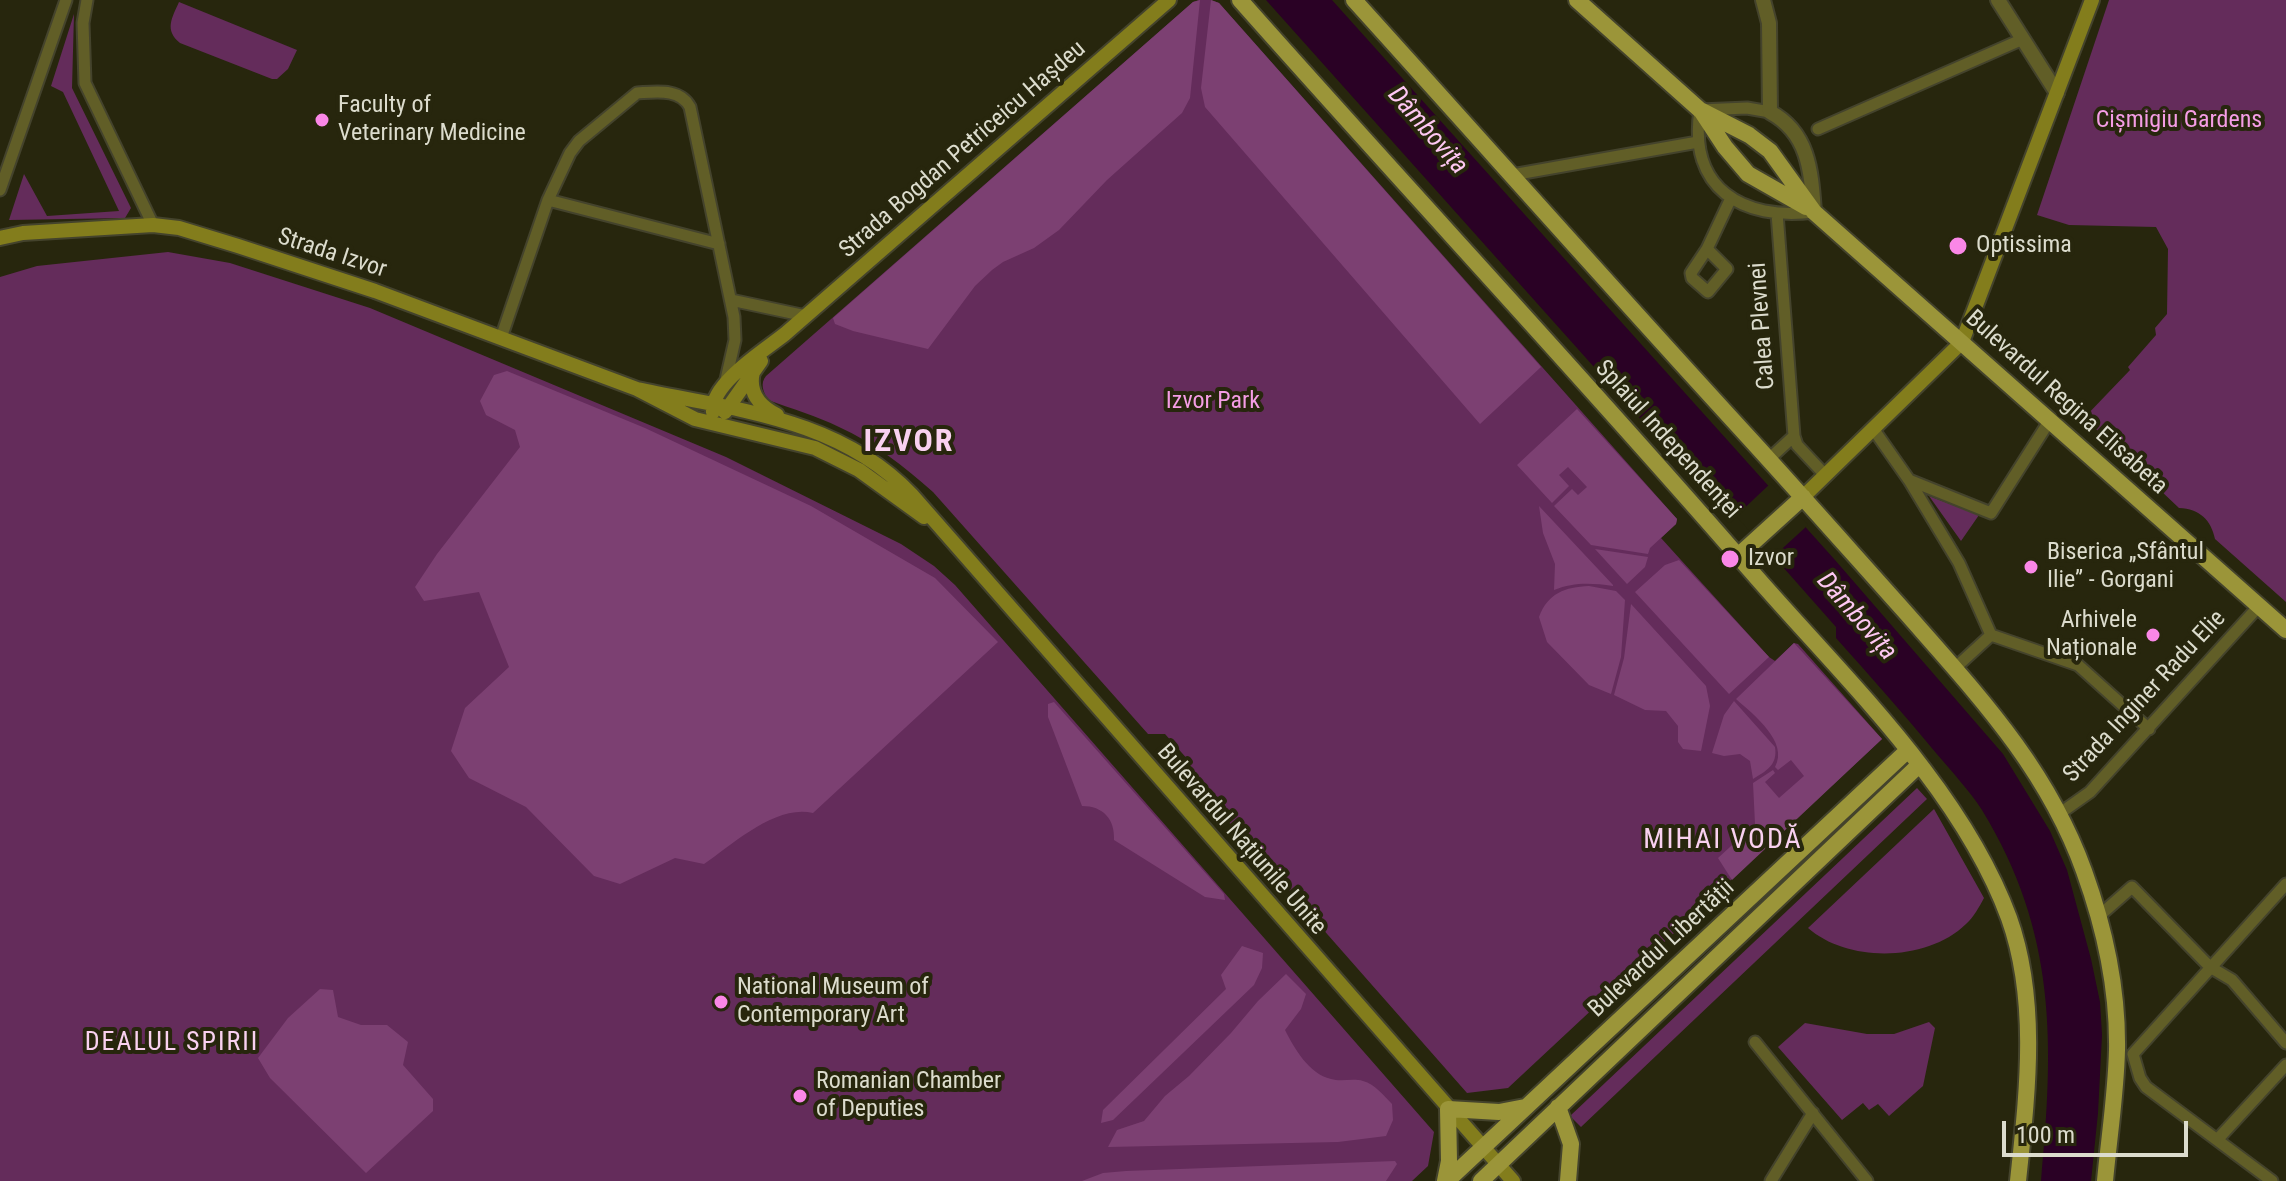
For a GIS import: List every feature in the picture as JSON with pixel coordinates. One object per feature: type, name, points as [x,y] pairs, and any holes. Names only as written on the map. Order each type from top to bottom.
[{"type":"main road","name":"Strada Bogdan Petriceicu Hașdeu","points":[[712,405],[725,384],[1169,0]]},
{"type":"main road","name":"Splaiul Independenței","points":[[1240,0],[1738,556],[1919,765],[1947,802],[1978,852],[2002,901],[2015,936],[2022,969],[2028,1046],[2018,1181]]},
{"type":"main road","points":[[1354,0],[1769,459],[1799,500],[1955,668],[2014,739],[2059,814],[2083,869],[2099,916],[2113,982],[2125,1054],[2105,1181]]},
{"type":"main road","points":[[1577,0],[1700,110],[1748,174],[1814,212]]},
{"type":"main road","points":[[1738,556],[1826,476],[1962,342],[2092,0]]},
{"type":"main road","points":[[1700,110],[1739,129],[1770,151],[1814,212]]},
{"type":"main road","name":"Bulevardul Regina Elisabeta","points":[[1814,212],[2286,630]]},
{"type":"main road","name":"Strada Izvor","points":[[0,238],[23,233],[153,225],[179,228],[375,291],[637,389],[695,419],[713,424]]},
{"type":"main road","name":"Strada Bogdan Petriceicu Hașdeu","points":[[713,424],[728,408],[754,368],[785,334]]},
{"type":"main road","points":[[754,368],[752,388],[760,404],[799,425]]},
{"type":"main road","name":"Strada Izvor","points":[[637,389],[712,405]]},
{"type":"main road","points":[[712,405],[713,424]]},
{"type":"main road","name":"Bulevardul Națiunile Unite","points":[[712,405],[799,425],[846,443],[884,468],[912,495],[1513,1181]]},
{"type":"main road","name":"Bulevardul Națiunile Unite","points":[[713,424],[792,441],[829,454],[877,481],[938,527]]},
{"type":"main road","name":"Bulevardul Libertății","points":[[1446,1181],[1907,751]]},
{"type":"main road","name":"Bulevardul Libertății","points":[[1481,1181],[1919,765]]},
{"type":"main road","points":[[1446,1181],[1449,1161],[1448,1109],[1499,1112],[1526,1107]]},
{"type":"main road","points":[[1558,1107],[1571,1144],[1568,1181]]},
{"type":"street","points":[[0,190],[66,0]]},
{"type":"street","points":[[87,0],[83,23],[85,83],[153,225]]},
{"type":"street","points":[[1763,0],[1769,23],[1770,112]]},
{"type":"street","points":[[1998,0],[2057,93]]},
{"type":"street","points":[[1818,129],[2023,39]]},
{"type":"street","points":[[501,338],[548,200],[570,153],[579,141],[637,93],[678,94],[686,98],[690,107],[731,300],[735,340],[725,384]]},
{"type":"street","points":[[1747,108],[1770,112],[1790,127],[1804,147],[1814,212],[1755,210],[1731,198],[1710,176],[1698,142],[1700,110],[1747,108]]},
{"type":"street","points":[[1512,175],[1698,142]]},
{"type":"street","points":[[1707,249],[1731,198]]},
{"type":"street","points":[[548,200],[719,244]]},
{"type":"street","name":"Calea Plevnei","points":[[1777,213],[1794,436]]},
{"type":"street","points":[[731,300],[806,316]]},
{"type":"street","points":[[1909,480],[1991,513],[2050,420]]},
{"type":"street","points":[[1874,430],[1909,480],[1959,563],[1991,635],[2078,665],[2149,729]]},
{"type":"street","points":[[1769,459],[1794,436],[1797,445],[1826,476]]},
{"type":"street","name":"Strada Inginer Radu Elie","points":[[2059,814],[2090,792],[2259,606]]},
{"type":"street","points":[[1955,668],[1991,635]]},
{"type":"street","points":[[2272,1181],[2146,1087],[2125,1054],[2286,884]]},
{"type":"street","points":[[2099,916],[2132,887],[2210,967],[2232,980],[2286,1043]]},
{"type":"street","points":[[1755,1042],[1867,1181]]},
{"type":"street","points":[[2217,1140],[2286,1065]]},
{"type":"street","points":[[1771,1181],[1813,1113]]},
{"type":"green space","name":"Cișmigiu Gardens","points":[[2109,0],[2286,0],[2286,602],[2215,539],[2211,526],[2203,517],[2179,508],[2084,418],[2130,370],[2128,367],[2156,335],[2155,328],[2167,314],[2168,249],[2156,227],[2069,225],[2037,215]]},
{"type":"green space","points":[[179,2],[297,50],[288,69],[277,79],[272,79],[180,43],[171,29]]},
{"type":"green space","name":"Izvor Park","points":[[1193,2],[1219,3],[1677,519],[1676,524],[1661,538],[1769,657],[1775,661],[1794,643],[1798,644],[1882,739],[1508,1088],[1467,1093],[1189,777],[1190,762],[1165,734],[1148,734],[933,492],[900,464],[864,440],[822,419],[768,400],[764,391],[766,376]]},
{"type":"green space","points":[[74,14],[72,88],[131,208],[125,218],[9,220],[24,174],[47,216],[119,211],[63,92],[51,86]]},
{"type":"green space","points":[[168,252],[230,263],[370,308],[726,457],[901,544],[934,566],[955,585],[1434,1132],[1428,1166],[1412,1181],[0,1181],[0,277],[37,266]]},
{"type":"green space","points":[[1929,496],[1979,515],[1961,541]]},
{"type":"green space","points":[[1917,788],[1927,799],[1581,1127],[1570,1116]]},
{"type":"green space","points":[[1934,809],[1984,898],[1966,924],[1950,937],[1930,946],[1887,953],[1844,947],[1808,928]]},
{"type":"green space","points":[[1929,1022],[1935,1028],[1923,1086],[1889,1116],[1878,1104],[1869,1110],[1863,1103],[1842,1120],[1778,1047],[1805,1023],[1867,1034],[1894,1034]]},
{"type":"shaded area","points":[[1200,0],[1190,98],[1182,113],[1107,180],[1059,230],[1034,248],[992,270],[975,286],[928,349],[835,324],[833,318],[1193,2]]},
{"type":"shaded area","points":[[1211,0],[1219,3],[1541,367],[1480,424],[1205,107],[1201,88]]},
{"type":"shaded area","points":[[507,371],[645,428],[811,506],[935,578],[998,642],[813,813],[784,814],[770,820],[704,864],[675,858],[620,884],[594,876],[526,807],[469,778],[451,751],[465,708],[509,667],[479,592],[424,601],[415,587],[520,447],[515,430],[486,415],[480,401],[494,375]]},
{"type":"shaded area","points":[[1577,409],[1677,519],[1676,524],[1650,548],[1648,554],[1591,545],[1554,506],[1572,489],[1578,495],[1587,487],[1568,467],[1559,475],[1569,486],[1552,503],[1517,465]]},
{"type":"shaded area","points":[[1539,506],[1613,586],[1583,584],[1554,590],[1555,564],[1543,533]]},
{"type":"shaded area","points":[[1595,549],[1648,557],[1645,567],[1627,584]]},
{"type":"shaded area","points":[[1679,560],[1769,657],[1729,694],[1635,592],[1665,565]]},
{"type":"shaded area","points":[[1589,586],[1616,591],[1625,600],[1621,657],[1611,694],[1589,685],[1547,642],[1539,617],[1547,602],[1558,593]]},
{"type":"shaded area","points":[[1631,604],[1706,686],[1710,706],[1701,751],[1683,749],[1678,742],[1678,726],[1666,711],[1645,710],[1614,695],[1624,658]]},
{"type":"shaded area","points":[[1794,643],[1882,739],[1732,880],[1718,858],[1755,824],[1753,783],[1773,770],[1775,773],[1765,782],[1779,798],[1804,776],[1791,760],[1778,770],[1775,767],[1778,758],[1774,739],[1736,699]]},
{"type":"shaded area","points":[[1734,701],[1775,747],[1773,763],[1753,779],[1750,761],[1740,754],[1724,756],[1712,753],[1724,715]]},
{"type":"shaded area","points":[[1054,702],[1224,894],[1225,900],[1205,897],[1114,840],[1106,815],[1096,808],[1082,806],[1048,717],[1048,704]]},
{"type":"shaded area","points":[[1242,946],[1263,953],[1262,968],[1254,985],[1113,1120],[1101,1123],[1103,1110],[1226,989],[1221,975]]},
{"type":"shaded area","points":[[1286,974],[1306,994],[1301,1009],[1285,1030],[1293,1045],[1309,1066],[1323,1076],[1335,1080],[1363,1081],[1382,1094],[1392,1104],[1393,1120],[1386,1136],[1338,1142],[1108,1147],[1117,1130],[1144,1121]]},
{"type":"shaded area","points":[[320,989],[333,990],[338,1017],[361,1025],[387,1025],[408,1042],[403,1065],[433,1099],[433,1111],[366,1173],[270,1078],[258,1058],[288,1018]]},
{"type":"shaded area","points":[[1395,1161],[1397,1164],[1386,1181],[1082,1181],[1103,1173],[1126,1171]]},
{"type":"water","name":"Dâmbovița","points":[[1266,0],[1332,0],[1835,560],[2003,754],[2050,831],[2067,870],[2100,1002],[2102,1035],[2091,1181],[2041,1181],[2048,1035],[2037,945],[2025,900],[2007,856],[1982,810],[1836,638],[1836,627],[1668,437],[1653,433]]},
{"type":"pier","points":[[1771,483],[1808,525],[1773,557],[1736,516]]},
{"type":"place","name":"Faculty of Veterinary Medicine","points":[[322,120]]},
{"type":"place","name":"Optissima","points":[[1958,246]]},
{"type":"place","name":"Izvor","points":[[1730,559]]},
{"type":"place","name":"Biserica „Sfântul Ilie” - Gorgani","points":[[2031,567]]},
{"type":"place","name":"Arhivele Naționale","points":[[2153,635]]},
{"type":"place","name":"National Museum of Contemporary Art","points":[[721,1002]]},
{"type":"place","name":"Romanian Chamber of Deputies","points":[[800,1096]]},
{"type":"district","name":"IZVOR","points":[[909,443]]},
{"type":"district","name":"MIHAI VODĂ","points":[[1723,841]]},
{"type":"district","name":"DEALUL SPIRII","points":[[172,1043]]}]
